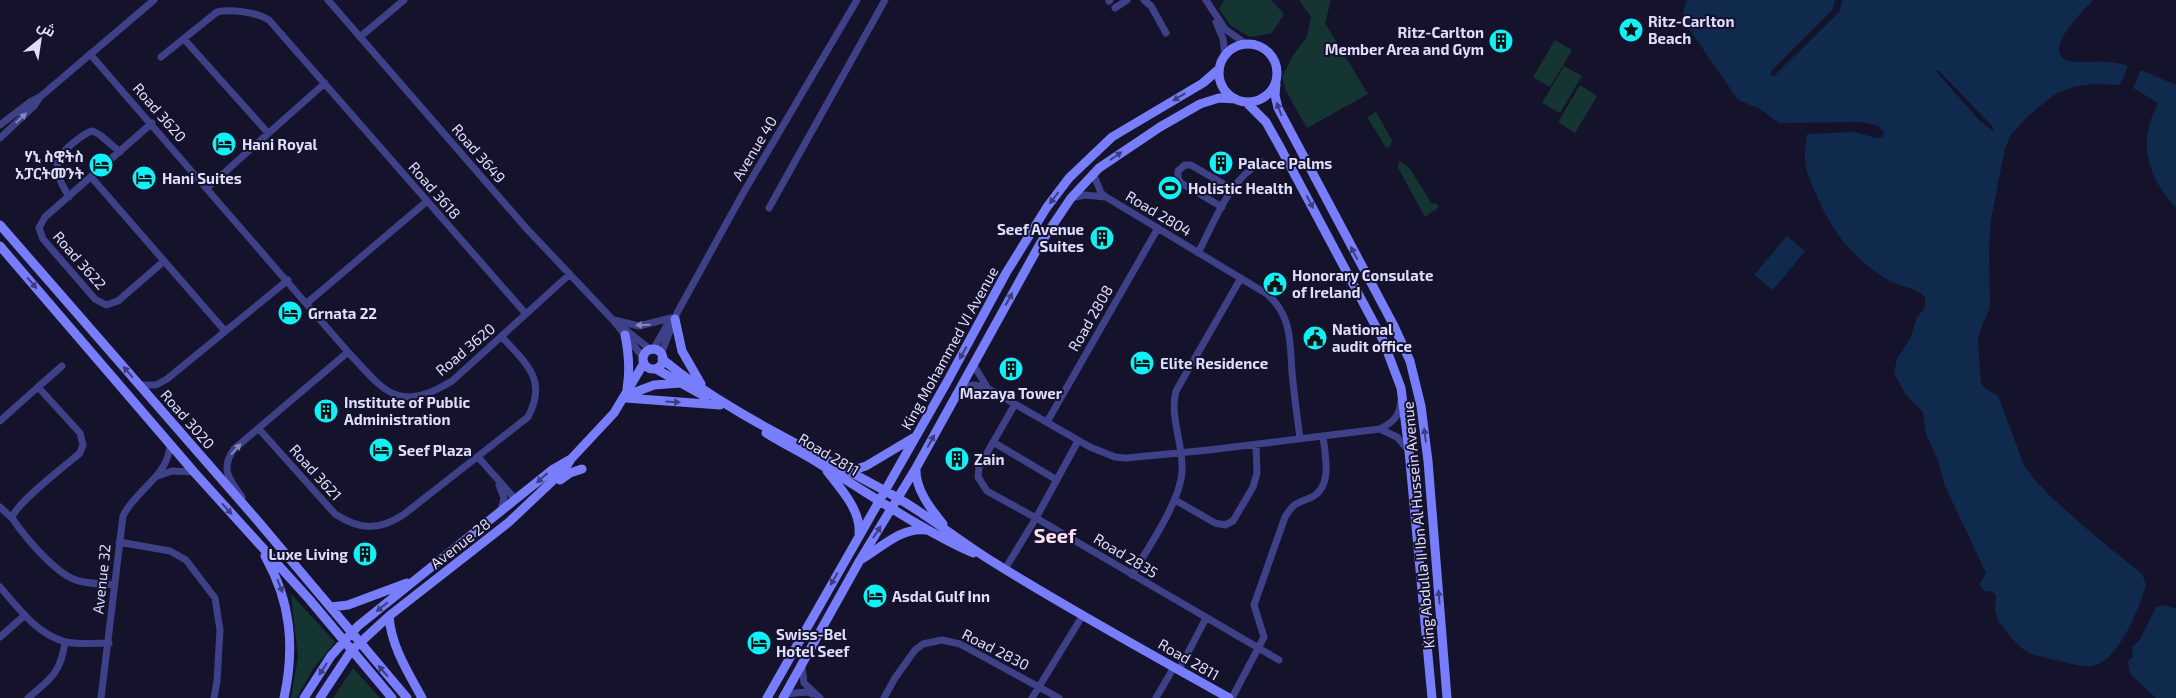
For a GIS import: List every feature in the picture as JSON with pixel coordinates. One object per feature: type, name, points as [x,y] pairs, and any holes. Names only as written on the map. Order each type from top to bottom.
[{"type":"main road","points":[[1246,44],[1257,44],[1272,54],[1278,70],[1276,84],[1267,96],[1254,102],[1236,99],[1222,87],[1219,69],[1225,54],[1232,48],[1246,44]]},
{"type":"main road","name":"King Mohammed VI Avenue","points":[[767,698],[1006,273],[1047,207],[1069,178],[1112,137],[1203,83],[1219,69]]},
{"type":"main road","name":"King Abdulla II Ibn Al Hussein Avenue","points":[[1276,84],[1275,95],[1278,108],[1393,324],[1407,352],[1414,376],[1421,406],[1428,461],[1447,698]]},
{"type":"main road","name":"King Mohammed VI Avenue","points":[[784,696],[860,560],[916,468],[1040,244],[1071,198],[1093,173],[1160,127],[1200,104],[1219,98],[1236,99]]},
{"type":"main road","name":"King Abdulla II Ibn Al Hussein Avenue","points":[[1246,102],[1266,122],[1280,147],[1383,340],[1401,388],[1409,451],[1432,698]]},
{"type":"main road","points":[[0,217],[8,234]]},
{"type":"main road","name":"Road 3020","points":[[0,226],[257,520],[407,698]]},
{"type":"main road","name":"Road 3020","points":[[0,246],[194,472],[258,542],[392,698]]},
{"type":"main road","points":[[674,317],[682,351],[704,389]]},
{"type":"main road","points":[[625,335],[629,352],[630,376],[627,397]]},
{"type":"main road","points":[[648,364],[657,353]]},
{"type":"main road","name":"Avenue 28","points":[[360,643],[389,616],[509,522],[543,492],[627,397],[648,364],[661,365],[657,353]]},
{"type":"main road","name":"Road 2811","points":[[657,353],[704,389],[759,423],[850,470],[898,498],[1005,569],[1231,698]]},
{"type":"main road","name":"Road 2811","points":[[648,364],[822,464],[878,502],[928,530],[990,560]]},
{"type":"main road","points":[[627,397],[654,385],[683,384]]},
{"type":"main road","points":[[627,397],[720,405]]},
{"type":"main road","points":[[850,470],[866,466],[915,437]]},
{"type":"main road","name":"Avenue 28","points":[[352,633],[515,499],[557,466],[571,459]]},
{"type":"main road","points":[[822,464],[856,514],[860,525],[858,536]]},
{"type":"main road","points":[[916,468],[918,484],[928,504],[942,524],[954,534]]},
{"type":"main road","points":[[543,492],[570,473],[582,469]]},
{"type":"main road","points":[[509,522],[515,499]]},
{"type":"main road","points":[[860,560],[906,531],[928,530]]},
{"type":"main road","points":[[258,542],[274,571],[283,594],[289,620],[289,669],[284,698]]},
{"type":"main road","points":[[331,607],[348,605],[416,579]]},
{"type":"main road","points":[[389,616],[394,642],[422,698]]},
{"type":"main road","points":[[304,698],[331,656],[352,633]]},
{"type":"main road","points":[[320,698],[351,651],[360,643]]},
{"type":"main road","points":[[1428,698],[1429,668]]},
{"type":"street","points":[[0,138],[36,104],[40,97],[154,0]]},
{"type":"street","name":"Road 3649","points":[[328,0],[526,228],[613,320],[648,364]]},
{"type":"street","points":[[360,37],[404,0]]},
{"type":"street","name":"Avenue 40","points":[[657,353],[674,317],[742,195],[857,0]]},
{"type":"street","points":[[769,208],[885,0]]},
{"type":"street","points":[[1115,8],[1127,0]]},
{"type":"street","points":[[1144,0],[1151,6],[1166,33]]},
{"type":"street","points":[[1206,0],[1225,29],[1246,44]]},
{"type":"street","points":[[1206,0],[1221,32],[1225,54]]},
{"type":"street","name":"Road 3618","points":[[161,57],[217,12],[228,11],[259,15],[273,24],[426,202],[526,314]]},
{"type":"street","points":[[184,39],[268,133]]},
{"type":"street","name":"Road 3620","points":[[90,54],[288,280],[348,352],[383,388],[397,396],[405,398],[421,396],[446,385],[502,337],[570,274]]},
{"type":"street","points":[[208,188],[325,84]]},
{"type":"street","points":[[0,125],[32,100],[40,97]]},
{"type":"street","name":"Road 3622","points":[[152,123],[41,222],[40,234],[99,303],[106,306],[118,301],[164,261]]},
{"type":"street","points":[[69,197],[57,171],[58,158],[65,150],[86,134],[93,132],[100,135],[120,152]]},
{"type":"street","name":"Road 2804","points":[[1198,253],[1232,189],[1245,173],[1262,162]]},
{"type":"street","points":[[1222,207],[1181,183],[1178,178],[1178,171],[1185,165],[1191,166],[1232,189]]},
{"type":"street","points":[[1093,173],[1101,193],[1106,197]]},
{"type":"street","points":[[92,178],[224,331]]},
{"type":"street","points":[[1071,198],[1085,195],[1106,197]]},
{"type":"street","name":"Road 2804","points":[[1106,197],[1272,298],[1283,314],[1290,330],[1292,373],[1300,438]]},
{"type":"street","points":[[307,303],[426,202]]},
{"type":"street","name":"Road 2808","points":[[1047,422],[1158,228]]},
{"type":"street","points":[[1132,575],[1175,500],[1182,472],[1174,405],[1176,391],[1241,278]]},
{"type":"street","points":[[140,385],[156,385],[167,379],[288,280]]},
{"type":"street","points":[[613,320],[639,326],[674,317]]},
{"type":"street","name":"Road 3649","points":[[613,320],[657,353]]},
{"type":"street","name":"Road 3621","points":[[259,429],[323,502],[341,518],[360,526],[384,525],[394,520],[478,457],[528,417],[536,398],[536,378],[502,337]]},
{"type":"street","points":[[257,520],[228,476],[226,467],[228,457],[234,449],[348,352]]},
{"type":"street","points":[[973,364],[987,388]]},
{"type":"street","points":[[0,421],[62,366]]},
{"type":"street","points":[[960,388],[974,385],[987,388],[1078,441],[1115,457],[1126,458],[1256,445],[1380,429],[1390,424],[1397,416],[1400,409],[1401,388]]},
{"type":"street","points":[[12,518],[16,509],[80,453],[83,445],[80,433],[38,388]]},
{"type":"street","name":"Road 2835","points":[[1015,404],[979,467],[978,477],[986,491],[1036,518],[1279,660]]},
{"type":"street","points":[[1380,429],[1397,437],[1409,451]]},
{"type":"street","points":[[1231,698],[1264,638],[1254,605],[1256,593],[1271,558],[1285,517],[1291,506],[1320,491],[1324,482],[1326,463],[1323,436]]},
{"type":"street","points":[[1005,569],[1036,518],[1078,441]]},
{"type":"street","points":[[993,442],[1057,480]]},
{"type":"street","name":"Avenue 32","points":[[101,698],[123,516],[128,507],[157,476],[169,458],[170,444]]},
{"type":"street","points":[[1175,500],[1220,525],[1230,524],[1255,483],[1256,445]]},
{"type":"street","points":[[478,457],[515,499]]},
{"type":"street","points":[[157,476],[172,472],[194,472]]},
{"type":"street","points":[[498,480],[504,498],[500,513]]},
{"type":"street","points":[[0,508],[12,518],[46,558],[69,578],[79,582],[114,585]]},
{"type":"street","points":[[119,542],[170,551],[186,560],[202,579],[214,598],[220,630],[214,698]]},
{"type":"street","points":[[0,587],[25,615],[44,632],[64,642],[109,643]]},
{"type":"street","name":"Road 2830","points":[[885,698],[899,671],[915,650],[932,641],[942,640],[960,644],[1039,686],[1083,614]]},
{"type":"street","points":[[0,637],[25,615]]},
{"type":"street","points":[[1156,698],[1177,668],[1206,618]]},
{"type":"street","points":[[28,698],[53,677],[58,670],[64,642]]},
{"type":"street","points":[[802,666],[804,683],[817,696]]},
{"type":"street","points":[[1032,698],[1039,686],[1059,698]]},
{"type":"street","points":[[784,696],[807,692],[817,696]]},
{"type":"green space","points":[[1224,0],[1271,0],[1284,14],[1272,33],[1250,37],[1230,25],[1219,9]]},
{"type":"green space","points":[[1299,0],[1331,0],[1325,23],[1368,94],[1307,128],[1286,91],[1282,77],[1294,54],[1307,37],[1311,17]]},
{"type":"green space","points":[[1555,40],[1572,50],[1550,87],[1533,77]]},
{"type":"green space","points":[[1564,66],[1582,76],[1560,113],[1542,103]]},
{"type":"green space","points":[[1580,85],[1597,96],[1575,133],[1558,122]]},
{"type":"green space","points":[[1376,112],[1392,140],[1390,147],[1386,148],[1367,117]]},
{"type":"green space","points":[[1399,161],[1408,166],[1432,204],[1436,203],[1439,207],[1425,217],[1398,168]]},
{"type":"green space","points":[[291,594],[335,642],[313,669],[297,698],[291,698],[298,657]]},
{"type":"green space","points":[[353,668],[380,698],[333,698]]},
{"type":"water","points":[[1687,0],[1835,0],[1833,9],[1771,71],[1771,75],[1774,76],[1840,11],[1842,0],[2093,0],[2074,20],[2062,39],[2059,47],[2060,55],[2070,61],[2116,63],[2128,66],[2120,85],[2095,84],[2073,87],[2054,95],[2026,118],[2011,135],[2005,148],[1991,220],[1989,247],[1990,308],[1978,339],[1981,383],[1986,389],[1998,396],[2024,465],[2050,496],[2142,574],[2146,584],[2122,641],[2106,659],[2098,664],[2084,666],[2029,653],[2019,645],[1999,621],[1995,610],[1996,595],[1993,592],[1984,591],[1979,585],[1986,573],[1944,484],[1939,463],[1926,434],[1923,412],[1906,395],[1894,373],[1897,358],[1910,339],[1917,318],[1925,307],[1925,297],[1917,291],[1888,280],[1875,272],[1844,243],[1822,208],[1812,186],[1806,165],[1807,134],[1854,132],[1877,138],[1883,137],[1884,131],[1876,125],[1861,122],[1779,123],[1760,109],[1738,100],[1685,23],[1683,13]],"holes":[[[1936,71],[1939,71],[1993,127],[1993,131],[1979,120]]]},
{"type":"water","points":[[2141,70],[2176,85],[2176,208],[2158,183],[2148,158],[2148,132],[2158,103],[2133,88]]},
{"type":"water","points":[[1787,236],[1805,251],[1773,290],[1754,275]]},
{"type":"water","points":[[2164,605],[2176,609],[2176,698],[2156,698],[2130,674],[2128,661],[2133,657],[2132,647],[2139,641],[2156,607]]},
{"type":"place","name":"Ritz-Carlton Beach","points":[[1631,30]]},
{"type":"place","name":"Ritz-Carlton Member Area and Gym","points":[[1501,41]]},
{"type":"place","name":"Hani Royal","points":[[224,144]]},
{"type":"place","name":"Palace Palms","points":[[1221,163]]},
{"type":"place","name":"ሃኒ ስዊትስ አፓርትመንት","points":[[101,165]]},
{"type":"place","name":"Hani Suites","points":[[144,178]]},
{"type":"place","name":"Holistic Health","points":[[1170,188]]},
{"type":"place","name":"Seef Avenue Suites","points":[[1102,238]]},
{"type":"place","name":"Honorary Consulate of Ireland","points":[[1275,284]]},
{"type":"place","name":"Grnata 22","points":[[290,313]]},
{"type":"place","name":"National audit office","points":[[1315,338]]},
{"type":"place","name":"Elite Residence","points":[[1142,363]]},
{"type":"place","name":"Mazaya Tower","points":[[1011,369]]},
{"type":"place","name":"Institute of Public Administration","points":[[326,411]]},
{"type":"place","name":"Seef Plaza","points":[[381,450]]},
{"type":"place","name":"Zain","points":[[957,459]]},
{"type":"place","name":"Luxe Living","points":[[365,554]]},
{"type":"place","name":"Asdal Gulf Inn","points":[[875,596]]},
{"type":"place","name":"Swiss-Bel Hotel Seef","points":[[759,643]]},
{"type":"district","name":"Seef","points":[[1055,535]]}]
